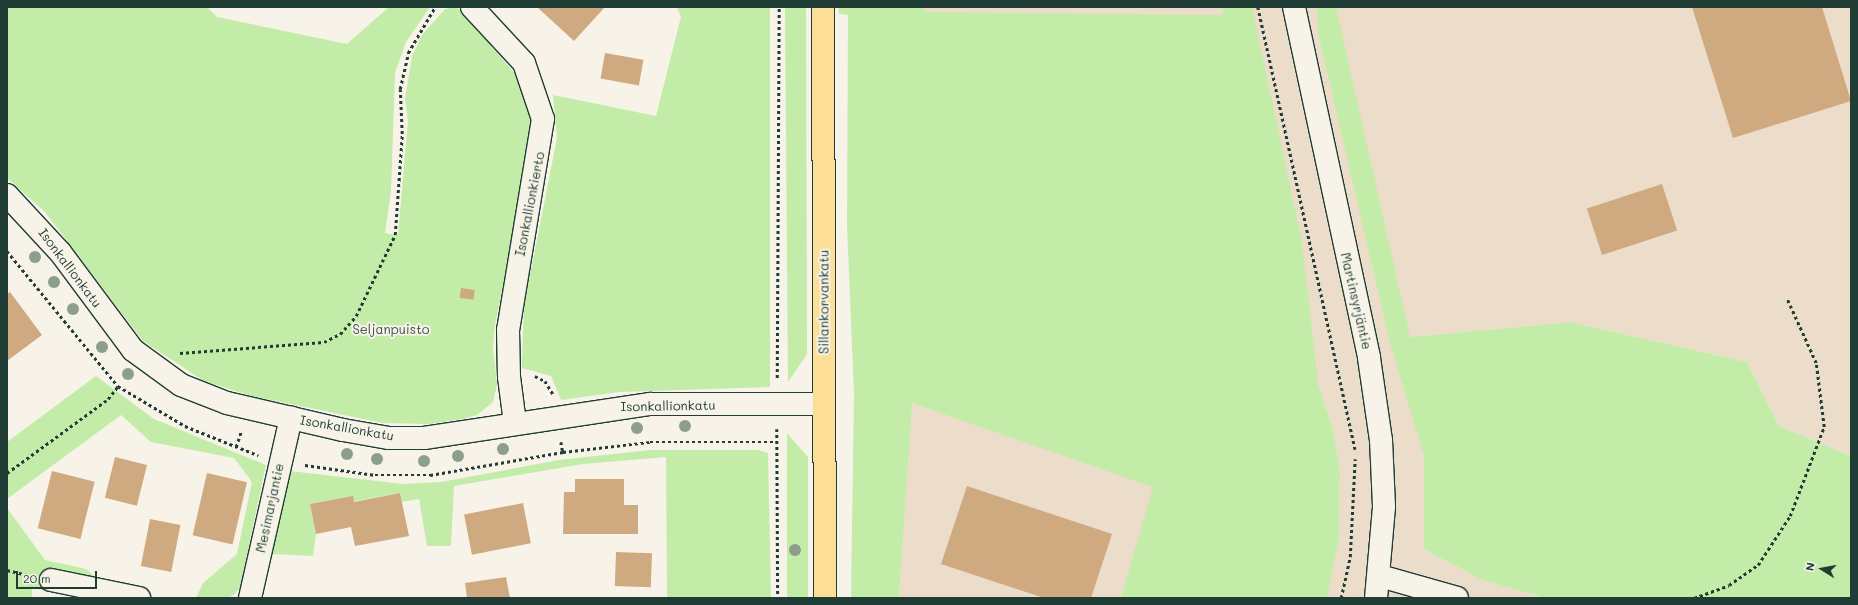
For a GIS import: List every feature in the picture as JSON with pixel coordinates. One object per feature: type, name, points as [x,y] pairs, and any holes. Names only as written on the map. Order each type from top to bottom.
[{"type":"main road","name":"Sillankorvankatu","points":[[823,7],[825,598]]},
{"type":"street","name":"Isonkallionkierto","points":[[472,7],[524,63],[543,119],[508,330],[508,377],[515,423]]},
{"type":"street","name":"Martinsyrjäntie","points":[[1294,7],[1369,358],[1381,440],[1384,507],[1380,576],[1376,598]]},
{"type":"street","name":"Isonkallionkatu","points":[[7,194],[60,252],[120,336],[156,368],[206,396],[291,418],[389,438],[451,435],[515,423],[650,404],[777,406],[824,404]]},
{"type":"street","name":"Mesimarjantie","points":[[250,598],[291,418]]},
{"type":"street","points":[[1380,576],[1457,598]]},
{"type":"street","points":[[51,580],[139,598]]},
{"type":"path","points":[[156,368],[181,353],[196,350],[239,351],[324,342],[340,334],[356,316],[395,235],[402,134],[400,89],[408,53],[435,7]]},
{"type":"path","points":[[778,598],[777,406],[779,7]]},
{"type":"path","points":[[1258,7],[1355,452],[1350,556],[1341,598]]},
{"type":"path","points":[[1694,598],[1729,585],[1758,565],[1790,516],[1824,427],[1816,363],[1787,299]]},
{"type":"path","points":[[7,473],[108,399],[118,386]]},
{"type":"shaded area","points":[[869,7],[1851,7],[1851,456],[1779,426],[1747,362],[1570,322],[1411,337],[1424,456],[1424,549],[1482,580],[1546,598],[899,598],[911,403],[1338,537],[1340,471],[1333,429],[1318,383]]},
{"type":"green space","name":"Seljanpuisto","points":[[7,7],[207,7],[217,17],[347,44],[389,7],[430,7],[406,42],[395,73],[391,191],[385,233],[398,235],[408,121],[405,99],[412,56],[422,35],[445,9],[457,7],[517,76],[531,112],[529,156],[495,325],[493,347],[497,385],[493,402],[477,415],[462,419],[428,424],[383,423],[252,396],[204,381],[143,341],[45,212],[7,178]]},
{"type":"green space","points":[[677,7],[770,7],[770,387],[619,392],[561,400],[551,376],[522,368],[524,306],[557,138],[553,95],[656,116],[681,17]]},
{"type":"green space","points":[[785,7],[806,7],[807,354],[788,382]]},
{"type":"green space","points":[[839,7],[924,7],[924,12],[1222,15],[1224,7],[1252,7],[1302,242],[1318,383],[1333,429],[1340,471],[1339,537],[1327,598],[1121,598],[1153,487],[912,403],[899,598],[851,598],[854,393],[847,226],[848,15],[839,14]]},
{"type":"green space","points":[[1317,7],[1336,7],[1410,337],[1570,322],[1747,362],[1779,426],[1851,456],[1851,598],[1546,598],[1482,580],[1424,549],[1424,456],[1390,343],[1318,33]]},
{"type":"green space","points":[[96,376],[154,419],[266,465],[240,587],[235,594],[228,598],[196,598],[203,583],[237,554],[252,482],[234,458],[151,442],[121,415],[7,499],[7,442]]},
{"type":"green space","points":[[787,433],[808,457],[808,598],[787,598]]},
{"type":"green space","points":[[651,450],[758,450],[768,453],[771,598],[667,598],[666,457],[583,464],[454,486],[451,546],[427,546],[419,499],[402,502],[400,493],[350,502],[348,497],[310,504],[316,534],[313,556],[272,554],[290,471],[403,484],[441,482],[559,460]]},
{"type":"green space","points":[[7,508],[45,560],[86,569],[95,577],[54,569],[49,591],[32,588],[32,598],[7,598]]},
{"type":"building","points":[[537,7],[605,7],[574,41]]},
{"type":"building","points":[[1692,7],[1822,7],[1851,101],[1733,138]]},
{"type":"building","points":[[605,53],[643,60],[639,85],[600,79]]},
{"type":"building","points":[[1662,184],[1677,231],[1602,255],[1587,208]]},
{"type":"building","points":[[461,288],[475,290],[473,300],[460,298]]},
{"type":"building","points":[[10,292],[42,335],[7,361],[7,294]]},
{"type":"building","points":[[115,457],[147,465],[137,506],[105,498]]},
{"type":"building","points":[[52,471],[95,482],[80,539],[38,528]]},
{"type":"building","points":[[207,473],[247,482],[233,545],[193,535]]},
{"type":"building","points":[[575,479],[624,479],[624,505],[638,505],[638,534],[563,534],[564,492],[575,492]]},
{"type":"building","points":[[967,486],[1112,534],[1091,598],[1044,598],[941,564]]},
{"type":"building","points":[[400,493],[409,536],[355,546],[351,527],[316,534],[310,504],[353,496],[354,502]]},
{"type":"building","points":[[523,503],[531,543],[472,555],[464,514]]},
{"type":"building","points":[[150,519],[180,525],[171,572],[141,566]]},
{"type":"building","points":[[616,552],[652,553],[651,587],[615,586]]},
{"type":"building","points":[[506,577],[510,598],[467,598],[465,583]]}]
